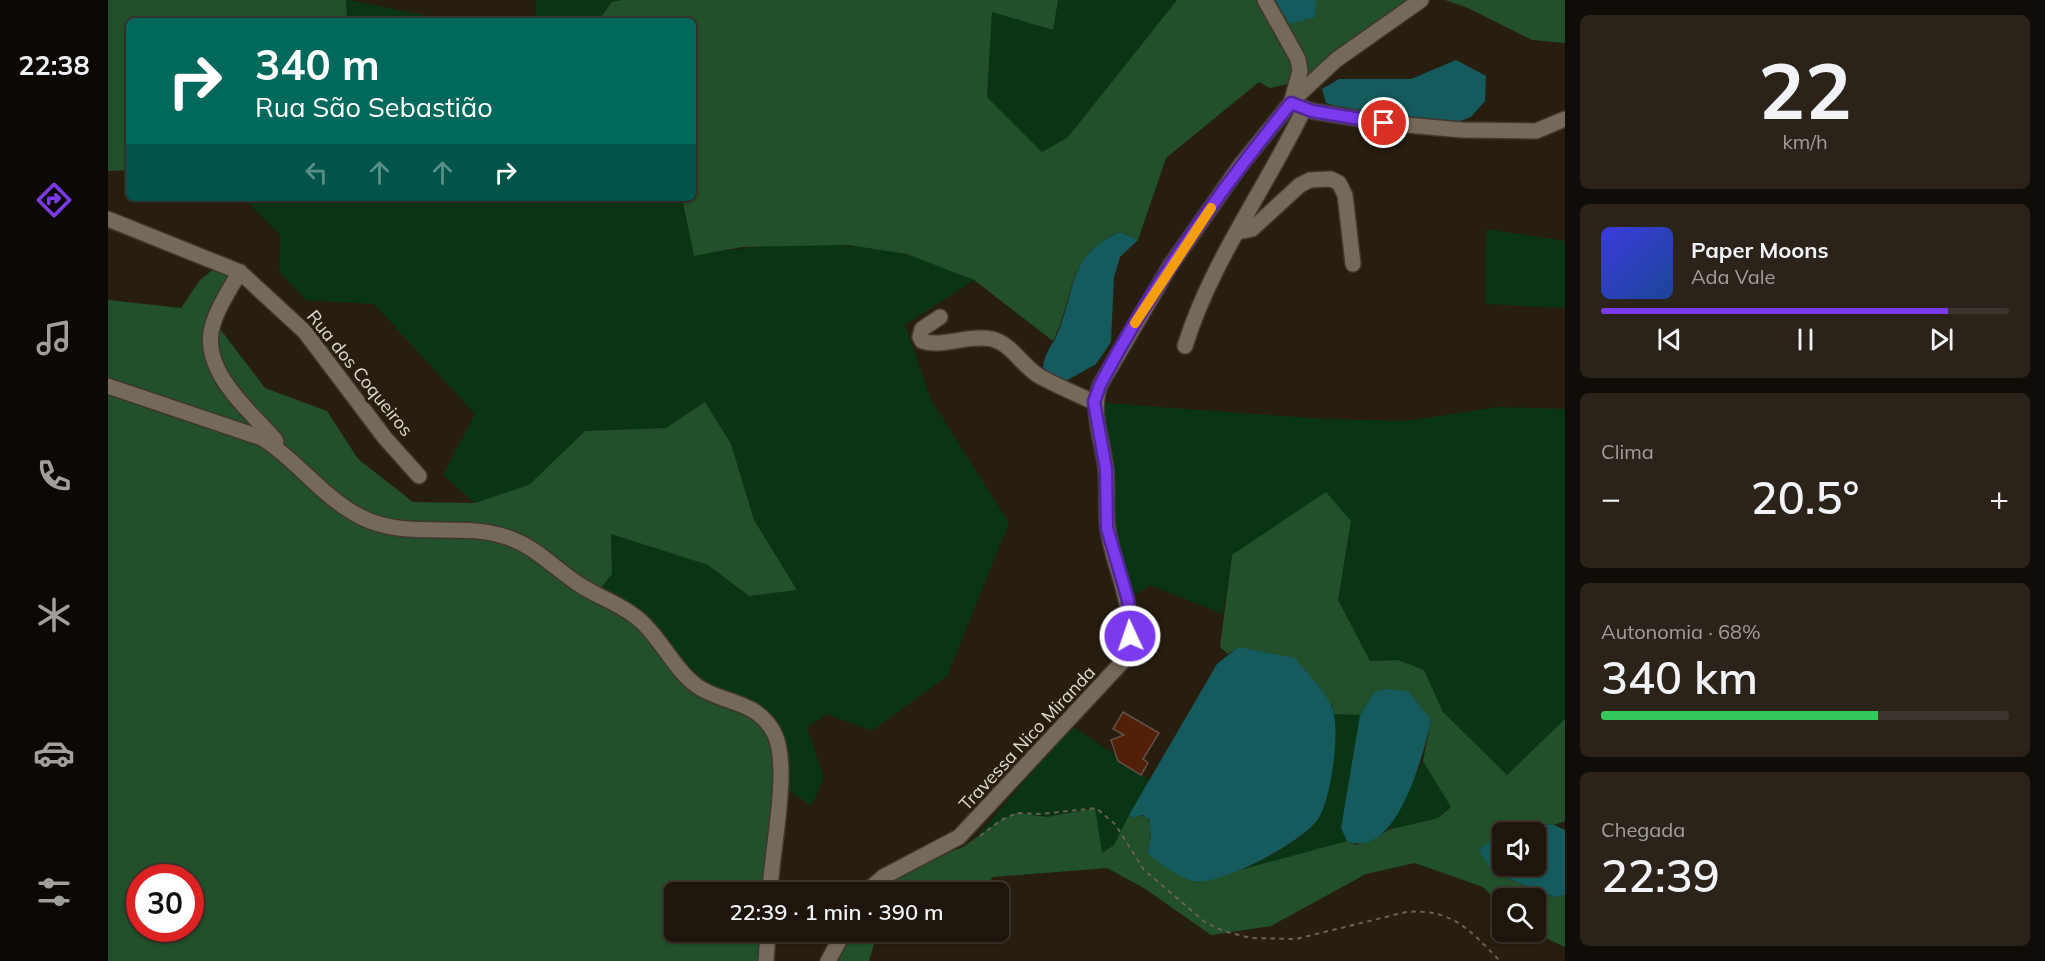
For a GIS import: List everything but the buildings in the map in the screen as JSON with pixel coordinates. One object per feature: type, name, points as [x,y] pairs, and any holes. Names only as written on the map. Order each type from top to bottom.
[{"type":"street","points":[[1185,346],[1199,306],[1238,232],[1297,106],[1300,71],[1298,59],[1293,46],[1265,0]]},
{"type":"street","points":[[940,317],[922,329],[920,337],[922,341],[931,343],[967,338],[994,340],[1013,351],[1039,376],[1094,402],[1114,358],[1170,266],[1240,166],[1297,106],[1336,60],[1421,0]]},
{"type":"street","points":[[1297,106],[1384,123],[1462,130],[1536,131],[1565,119]]},
{"type":"street","points":[[1238,232],[1252,229],[1300,185],[1310,180],[1331,178],[1339,183],[1345,195],[1353,264]]},
{"type":"street","name":"Rua dos Coqueiros","points":[[108,219],[240,272],[305,333],[384,438],[419,476]]},
{"type":"street","points":[[240,272],[214,321],[210,336],[213,354],[226,383],[289,458]]},
{"type":"street","points":[[108,386],[262,438],[289,458],[348,510],[362,518],[407,530],[501,535],[526,545],[541,554],[567,577],[624,608],[642,621],[698,687],[739,703],[762,717],[774,732],[781,752],[771,882]]},
{"type":"street","name":"Travessa Nico Miranda","points":[[877,882],[948,844],[965,832],[1125,659],[1131,621],[1128,600],[1107,528],[1106,469],[1094,402]]},
{"type":"street","points":[[766,961],[767,942]]},
{"type":"street","points":[[828,961],[838,942]]},
{"type":"path","points":[[977,838],[1001,820],[1017,813],[1041,814],[1096,808],[1115,824],[1144,870],[1172,891],[1205,922],[1224,931],[1251,938],[1296,939],[1406,912],[1419,911],[1442,915],[1460,923],[1500,961]]},
{"type":"green space","points":[[108,0],[346,0],[347,18],[126,18],[126,170],[108,171]]},
{"type":"green space","points":[[346,0],[438,18],[347,18]]},
{"type":"green space","points":[[536,0],[621,0],[612,2],[600,18],[535,18]]},
{"type":"green space","points":[[621,0],[1058,0],[1053,30],[992,12],[987,97],[1042,152],[1068,137],[1177,0],[1421,0],[1291,103],[1288,84],[1270,88],[1259,82],[1166,158],[1138,240],[1120,232],[1102,242],[1090,253],[1074,278],[1053,341],[974,280],[907,254],[848,245],[742,247],[694,256],[683,201],[696,201],[696,18],[600,18],[612,2]]},
{"type":"green space","points":[[1058,0],[1177,0],[1068,137],[1042,152],[987,97],[992,11],[1052,30]]},
{"type":"green space","points":[[1445,0],[1565,0],[1565,43],[1532,40],[1468,8]]},
{"type":"green space","points":[[247,201],[683,201],[694,256],[746,248],[800,244],[853,246],[914,256],[974,280],[905,325],[931,400],[1009,523],[947,676],[872,731],[827,714],[807,727],[824,778],[811,806],[780,784],[698,687],[596,594],[612,574],[611,534],[708,565],[749,596],[797,590],[754,520],[731,444],[705,402],[666,428],[585,431],[530,485],[475,503],[443,475],[475,414],[374,304],[306,300],[279,272],[281,236]]},
{"type":"green space","points":[[1486,229],[1565,241],[1565,308],[1485,304]]},
{"type":"green space","points":[[221,263],[240,272],[214,321],[265,388],[327,411],[358,459],[413,502],[475,503],[529,485],[585,431],[666,428],[705,402],[731,444],[754,520],[797,590],[749,596],[708,565],[611,534],[612,574],[596,594],[653,633],[698,687],[762,717],[781,752],[771,882],[664,882],[664,942],[767,942],[766,961],[108,961],[108,300],[181,308],[200,280]]},
{"type":"green space","points":[[1094,402],[1323,419],[1406,421],[1499,407],[1565,409],[1565,719],[1507,775],[1443,712],[1424,670],[1398,660],[1370,661],[1338,600],[1351,521],[1232,555],[1223,614],[1150,585],[1128,600],[1112,550]]},
{"type":"green space","points":[[1326,492],[1351,521],[1338,600],[1370,661],[1398,660],[1424,670],[1443,712],[1507,775],[1565,719],[1565,821],[1554,825],[1546,824],[1546,822],[1492,822],[1492,876],[1502,876],[1531,888],[1492,888],[1492,896],[1483,887],[1415,863],[1366,874],[1271,926],[1211,935],[1144,888],[1107,868],[993,877],[989,882],[877,882],[883,877],[963,847],[1001,820],[1017,813],[1047,817],[1095,808],[1102,853],[1114,845],[1129,815],[1132,818],[1146,815],[1151,829],[1147,853],[1196,882],[1347,841],[1356,845],[1373,840],[1388,830],[1438,818],[1451,807],[1423,761],[1431,720],[1374,692],[1360,715],[1334,714],[1332,705],[1238,647],[1228,654],[1220,647],[1232,555]]},
{"type":"green space","points":[[1334,714],[1360,715],[1341,828],[1347,841],[1239,872],[1293,843],[1319,818],[1326,801],[1335,742]]},
{"type":"green space","points":[[1072,726],[1120,758],[1118,761],[1150,780],[1114,845],[1101,853],[1094,808],[1047,817],[1017,813],[977,836]]},
{"type":"green space","points":[[1423,761],[1451,806],[1438,818],[1388,830]]},
{"type":"green space","points":[[1546,894],[1553,897],[1565,895],[1565,947],[1546,938]]},
{"type":"green space","points":[[840,942],[875,942],[869,961],[833,961]]},
{"type":"water","points":[[1273,0],[1316,0],[1315,17],[1290,24]]},
{"type":"water","points":[[1456,60],[1486,76],[1485,101],[1471,117],[1455,123],[1347,110],[1326,103],[1322,89],[1339,79],[1411,79]]},
{"type":"water","points":[[1120,232],[1138,240],[1120,257],[1114,277],[1111,342],[1096,364],[1066,381],[1043,368],[1045,357],[1059,330],[1077,272],[1083,261],[1092,250]]},
{"type":"water","points":[[1238,647],[1295,658],[1324,693],[1334,715],[1335,744],[1331,778],[1320,816],[1299,837],[1262,860],[1222,877],[1193,881],[1174,873],[1147,853],[1151,836],[1149,819],[1143,815],[1133,818],[1129,815],[1217,664]]},
{"type":"water","points":[[1388,689],[1408,691],[1431,720],[1422,756],[1405,801],[1393,821],[1380,836],[1364,843],[1347,841],[1341,828],[1360,715],[1374,692]]},
{"type":"water","points":[[1546,824],[1565,830],[1565,895],[1554,897],[1546,894],[1546,888],[1532,888],[1502,876],[1546,876]]},
{"type":"water","points":[[1492,840],[1492,872],[1479,850]]},
{"type":"slow traffic","points":[[1135,323],[1170,266],[1211,208]]},
{"type":"route","points":[[1130,636],[1131,621],[1128,600],[1107,528],[1106,469],[1094,402],[1100,385],[1170,266],[1240,166],[1291,103],[1312,111],[1384,123]]}]
